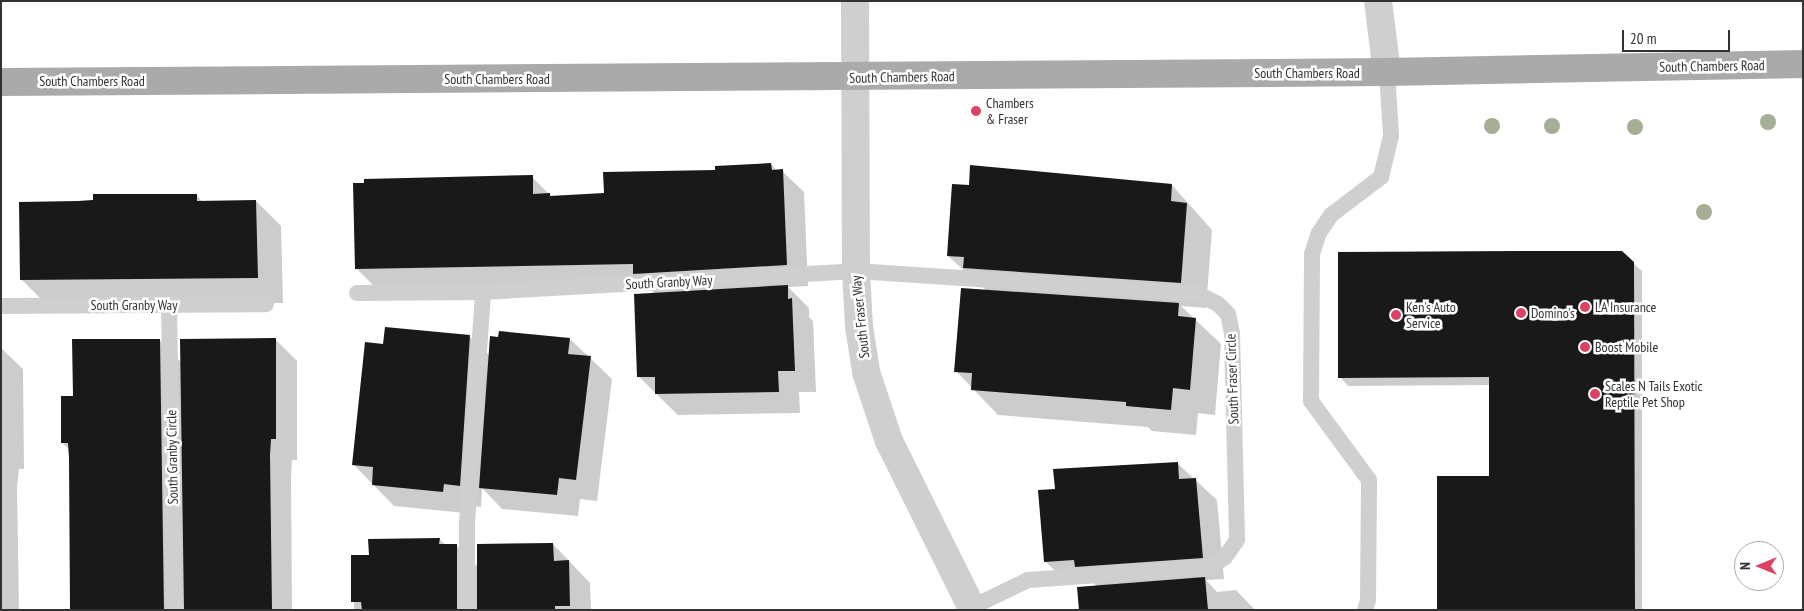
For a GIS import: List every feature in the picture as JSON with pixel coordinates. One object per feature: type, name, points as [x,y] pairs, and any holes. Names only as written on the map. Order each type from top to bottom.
[{"type":"main road","name":"South Chambers Road","points":[[1,82],[854,78],[1386,72],[1803,64]]},
{"type":"street","name":"South Fraser Way","points":[[855,1],[854,78],[858,326],[878,411],[901,466],[972,608]]},
{"type":"street","points":[[1378,1],[1386,72]]},
{"type":"lane","points":[[1365,610],[1368,600],[1369,480],[1311,401],[1312,254],[1319,233],[1331,215],[1381,177],[1391,136],[1386,72]]},
{"type":"lane","name":"South Granby Way","points":[[357,293],[483,292],[856,271]]},
{"type":"lane","name":"South Fraser Circle","points":[[856,271],[1198,294],[1218,304],[1228,314],[1232,333],[1237,540],[1225,557],[1210,567],[1028,580],[972,608]]},
{"type":"lane","points":[[467,610],[467,523],[483,292]]},
{"type":"lane","name":"South Granby Circle","points":[[169,304],[174,610]]},
{"type":"lane","name":"South Granby Way","points":[[1,306],[266,304]]},
{"type":"building","points":[[771,163],[772,170],[783,169],[787,265],[633,274],[633,264],[355,269],[353,183],[364,183],[364,179],[533,175],[533,194],[550,193],[550,196],[604,193],[603,172],[715,170],[715,166]]},
{"type":"building","points":[[970,165],[1172,184],[1171,201],[1187,203],[1181,283],[963,268],[964,257],[947,256],[952,184],[969,185]]},
{"type":"building","points":[[93,194],[197,194],[197,201],[256,200],[258,278],[20,280],[19,202],[93,200]]},
{"type":"building","points":[[1622,251],[1634,262],[1635,610],[1437,610],[1437,476],[1489,476],[1489,377],[1338,378],[1338,252]]},
{"type":"building","points":[[788,285],[788,299],[792,298],[795,371],[778,371],[779,392],[655,394],[655,377],[637,377],[634,294]]},
{"type":"building","points":[[961,288],[1179,303],[1178,316],[1196,318],[1190,390],[1173,388],[1171,410],[1126,406],[1126,402],[971,390],[972,373],[954,372]]},
{"type":"building","points":[[385,327],[470,335],[460,486],[444,484],[443,492],[372,485],[373,467],[352,465],[365,342],[383,344]]},
{"type":"building","points":[[499,331],[570,338],[568,354],[591,356],[576,480],[559,478],[557,495],[479,488],[490,336],[498,337]]},
{"type":"building","points":[[276,338],[276,439],[271,439],[270,455],[272,610],[184,610],[180,339]]},
{"type":"building","points":[[72,339],[160,339],[164,610],[70,610],[69,458],[68,443],[61,443],[61,396],[73,396]]},
{"type":"building","points":[[1178,462],[1179,479],[1196,478],[1203,558],[1075,567],[1074,560],[1044,562],[1038,490],[1055,489],[1053,469]]},
{"type":"building","points":[[440,538],[439,544],[457,544],[457,610],[362,610],[361,602],[351,602],[351,555],[369,555],[368,539]]},
{"type":"building","points":[[553,543],[554,561],[569,560],[570,606],[555,606],[555,610],[477,610],[477,544]]},
{"type":"building","points":[[1205,577],[1208,610],[1079,610],[1077,587]]},
{"type":"place","name":"Chambers & Fraser","points":[[976,111]]},
{"type":"place","name":"LA Insurance","points":[[1585,307]]},
{"type":"place","name":"Domino's","points":[[1521,313]]},
{"type":"place","name":"Ken's Auto Service","points":[[1396,315]]},
{"type":"place","name":"Boost Mobile","points":[[1585,347]]},
{"type":"place","name":"Scales N Tails Exotic Reptile Pet Shop","points":[[1595,394]]}]
